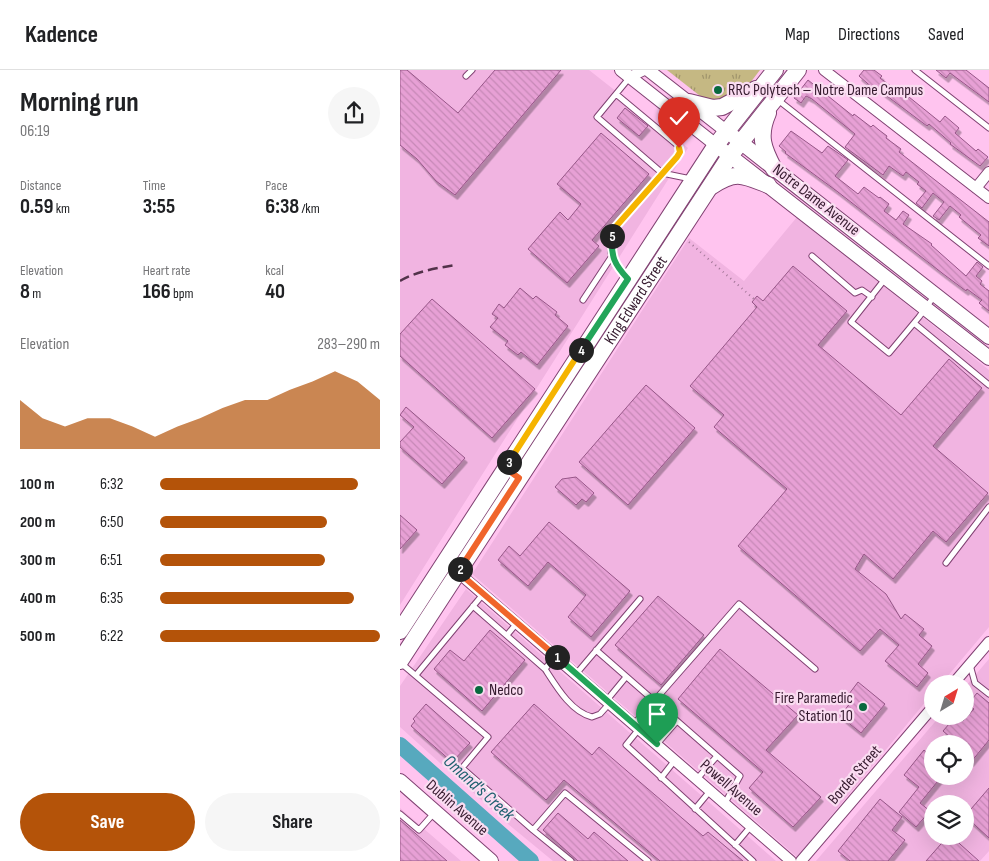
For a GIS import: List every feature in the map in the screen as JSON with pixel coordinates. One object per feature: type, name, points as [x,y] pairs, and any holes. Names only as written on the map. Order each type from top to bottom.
[{"type":"main road","name":"King Edward Street","points":[[402,655],[505,468],[716,145],[775,70]]},
{"type":"main road","name":"King Edward Street","points":[[400,631],[519,478],[730,156],[798,70]]},
{"type":"main road","points":[[689,102],[713,108],[722,107],[763,86]]},
{"type":"main road","points":[[774,101],[762,131],[765,151],[774,169]]},
{"type":"main road","name":"Notre Dame Avenue","points":[[726,131],[989,337]]},
{"type":"main road","name":"Notre Dame Avenue","points":[[716,145],[989,358]]},
{"type":"main road","points":[[710,187],[725,177],[733,176],[747,176],[768,185]]},
{"type":"main road","points":[[505,468],[519,478]]},
{"type":"main road","name":"Dublin Avenue","points":[[400,781],[491,861]]},
{"type":"street","points":[[626,73],[644,70]]},
{"type":"street","name":"Notre Dame Avenue","points":[[648,70],[726,131]]},
{"type":"street","points":[[824,70],[989,198]]},
{"type":"street","name":"Notre Dame Avenue","points":[[626,73],[716,145]]},
{"type":"street","points":[[976,188],[989,172]]},
{"type":"street","name":"Powell Avenue","points":[[451,567],[484,593],[751,826],[799,861]]},
{"type":"street","points":[[961,675],[989,642]]},
{"type":"street","name":"Border Street","points":[[799,861],[924,717]]},
{"type":"lane","points":[[466,76],[472,70]]},
{"type":"lane","points":[[915,70],[989,128]]},
{"type":"lane","points":[[626,73],[616,94],[597,117],[662,173],[693,180]]},
{"type":"lane","points":[[616,94],[679,148],[680,152],[612,231],[611,253],[628,279]]},
{"type":"lane","points":[[774,101],[989,266]]},
{"type":"lane","points":[[583,300],[612,256]]},
{"type":"lane","points":[[812,256],[855,293],[862,290],[872,297]]},
{"type":"lane","points":[[886,278],[852,322],[888,353],[935,295]]},
{"type":"lane","points":[[914,323],[989,384]]},
{"type":"lane","points":[[946,563],[989,507]]},
{"type":"lane","points":[[416,675],[484,593]]},
{"type":"lane","points":[[576,674],[640,599]]},
{"type":"lane","points":[[753,861],[626,746],[654,701],[738,604],[815,669]]},
{"type":"lane","points":[[473,606],[545,668],[559,692],[585,715],[592,717],[600,714],[626,677]]},
{"type":"lane","points":[[507,636],[518,623]]},
{"type":"lane","points":[[596,650],[740,776],[725,804]]},
{"type":"lane","points":[[402,655],[416,675],[488,737],[462,768],[571,861]]},
{"type":"lane","points":[[545,668],[555,656]]},
{"type":"lane","points":[[970,664],[976,684],[989,694]]},
{"type":"lane","points":[[657,744],[677,721]]},
{"type":"lane","points":[[697,779],[717,756]]},
{"type":"lane","points":[[661,778],[675,760]]},
{"type":"lane","points":[[695,809],[710,790]]},
{"type":"lane","points":[[533,830],[565,793],[648,861]]},
{"type":"lane","points":[[400,814],[419,830],[435,812]]},
{"type":"lane","points":[[735,845],[751,826]]},
{"type":"path","points":[[687,240],[754,299]]},
{"type":"shaded area","points":[[400,70],[589,70],[688,148],[400,605]]},
{"type":"shaded area","points":[[797,217],[989,370],[989,627],[949,675],[924,675],[924,704],[797,857],[472,574],[689,238],[744,281]]},
{"type":"shaded area","points":[[466,589],[776,861],[553,861],[508,824],[400,727],[400,686]]},
{"type":"shaded area","points":[[989,659],[989,851],[980,861],[816,861],[932,725],[974,725],[974,676]]},
{"type":"shaded area","points":[[400,808],[461,861],[400,861]]},
{"type":"green space","name":"RRC Polytech – Notre Dame Campus","points":[[667,70],[760,70],[730,109],[718,110]]},
{"type":"building","points":[[400,70],[407,70],[458,113],[495,70],[561,70],[455,195],[436,181],[417,159],[400,145]]},
{"type":"building","points":[[864,70],[874,70],[882,76],[880,78],[908,99],[909,97],[940,122],[945,116],[959,128],[955,133],[976,151],[978,149],[988,157],[980,166],[950,144],[929,124],[927,126],[875,87],[874,89],[859,76]]},
{"type":"building","points":[[936,70],[966,70],[989,88],[989,102],[950,73],[946,78]]},
{"type":"building","points":[[808,80],[853,116],[854,114],[871,127],[873,125],[901,149],[899,152],[989,222],[989,246],[978,238],[981,235],[959,217],[961,215],[950,206],[939,220],[933,216],[944,202],[933,193],[922,208],[916,203],[926,191],[917,184],[919,182],[906,172],[903,176],[889,166],[883,175],[845,147],[855,134],[812,99],[806,96],[801,103],[794,98]]},
{"type":"building","points":[[625,108],[648,126],[639,136],[617,118]]},
{"type":"building","points":[[791,131],[822,153],[828,146],[848,160],[835,176],[858,194],[864,187],[880,197],[889,204],[884,211],[896,220],[903,211],[909,215],[903,224],[932,244],[966,276],[977,262],[983,267],[976,276],[982,281],[980,284],[989,291],[989,311],[979,303],[982,300],[967,289],[966,291],[785,153],[779,146]]},
{"type":"building","points":[[601,133],[649,174],[592,240],[599,246],[567,283],[528,249],[560,212],[568,220],[581,204],[557,184]]},
{"type":"building","points":[[793,266],[847,311],[818,345],[901,415],[949,359],[982,388],[933,446],[988,493],[946,542],[933,531],[893,579],[864,554],[855,569],[886,594],[901,619],[905,614],[924,629],[919,635],[932,646],[918,664],[928,673],[924,675],[924,678],[917,687],[885,661],[899,645],[880,629],[860,651],[738,546],[787,489],[714,427],[724,415],[690,386],[757,307],[752,302],[757,296],[763,301]]},
{"type":"building","points":[[520,288],[533,299],[536,296],[557,312],[555,315],[568,326],[537,365],[521,352],[518,355],[505,345],[508,341],[490,327],[498,318],[492,314],[499,304],[504,308]]},
{"type":"building","points":[[432,299],[535,389],[492,438],[400,356],[400,334]]},
{"type":"building","points":[[646,385],[695,428],[628,505],[579,462]]},
{"type":"building","points":[[406,407],[465,458],[442,484],[400,447],[400,442],[414,427],[400,415]]},
{"type":"building","points":[[576,477],[594,493],[586,502],[582,499],[576,505],[555,487],[562,479]]},
{"type":"building","points":[[400,515],[417,530],[400,549]]},
{"type":"building","points":[[549,522],[630,591],[591,637],[568,617],[586,595],[548,562],[528,586],[498,560],[509,546],[520,556]]},
{"type":"building","points":[[658,596],[704,635],[661,685],[615,645]]},
{"type":"building","name":"Nedco","points":[[490,630],[525,660],[482,711],[434,669],[450,650],[464,661]]},
{"type":"building","points":[[720,649],[798,715],[766,750],[821,797],[793,827],[749,788],[763,772],[678,699]]},
{"type":"building","points":[[858,682],[885,704],[861,733],[840,716],[851,702],[846,698]]},
{"type":"building","points":[[977,693],[989,703],[989,740],[974,758],[974,735],[948,735],[943,731],[948,725],[974,725],[974,697]]},
{"type":"building","points":[[426,704],[470,743],[452,762],[411,726],[415,721],[413,719]]},
{"type":"building","points":[[534,704],[592,755],[599,747],[703,836],[708,832],[743,861],[660,861],[564,780],[546,800],[491,752]]},
{"type":"building","points":[[924,750],[924,785],[935,785],[927,795],[924,795],[920,803],[924,806],[924,818],[916,827],[899,812],[919,787],[904,775]]},
{"type":"building","points":[[989,788],[989,838],[974,824],[974,806]]},
{"type":"building","points":[[880,799],[902,817],[892,830],[905,840],[888,861],[850,861],[838,851]]},
{"type":"building","points":[[558,813],[588,839],[594,832],[628,861],[578,861],[543,830]]},
{"type":"building","points":[[400,820],[447,861],[400,861]]},
{"type":"building","points":[[940,845],[961,845],[979,861],[926,861]]},
{"type":"waterway","name":"Omand's Creek","points":[[400,745],[531,861]]},
{"type":"railway","points":[[400,281],[420,272],[456,265]]},
{"type":"place","name":"RRC Polytech – Notre Dame Campus","points":[[718,90]]},
{"type":"place","name":"Nedco","points":[[479,690]]},
{"type":"place","name":"Fire Paramedic Station 10","points":[[863,707]]},
{"type":"route","points":[[657,744],[458,572],[519,478],[505,468],[628,279],[611,253],[612,231],[677,157],[680,152],[679,148]]}]
